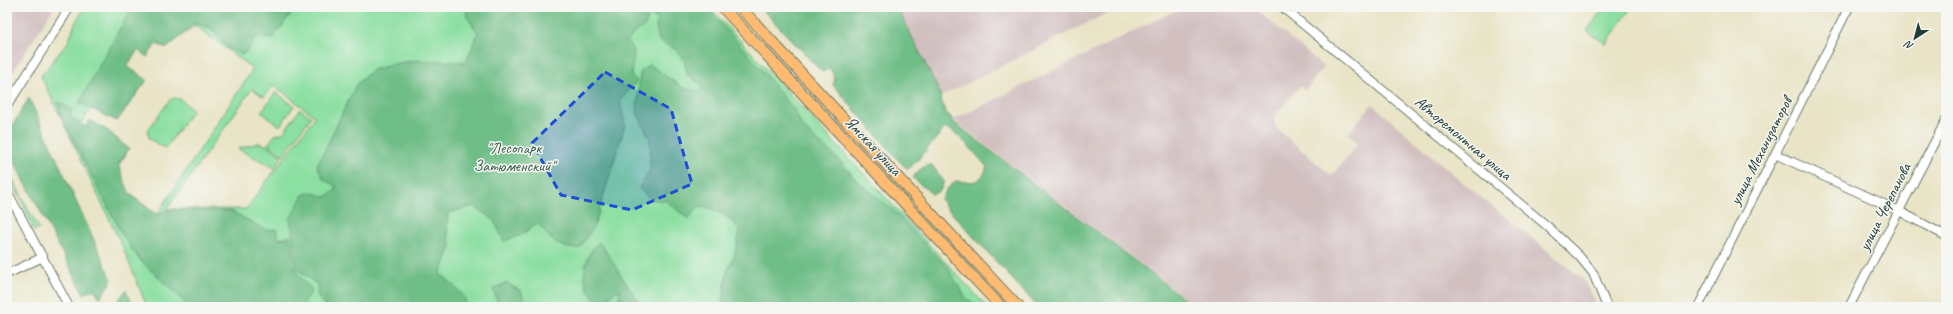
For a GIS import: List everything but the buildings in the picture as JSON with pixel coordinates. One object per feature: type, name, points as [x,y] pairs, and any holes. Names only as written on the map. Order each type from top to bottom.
[{"type":"main road","name":"Ямская улица","points":[[722,7],[1001,307]]},
{"type":"main road","name":"Ямская улица","points":[[740,7],[1018,307]]},
{"type":"street","points":[[7,106],[70,7]]},
{"type":"street","name":"Авторемонтная улица","points":[[1282,7],[1552,230],[1593,272],[1607,307]]},
{"type":"street","name":"улица Механизаторов","points":[[1698,307],[1849,7]]},
{"type":"street","name":"улица Черепанова","points":[[1849,307],[1946,120]]},
{"type":"street","points":[[1775,154],[1899,211],[1946,236]]},
{"type":"street","points":[[7,191],[10,204],[43,257],[69,307]]},
{"type":"street","points":[[7,274],[43,257]]},
{"type":"highlighted area","points":[[605,72],[671,109],[692,184],[632,210],[561,195],[532,143]]},
{"type":"shaded area","points":[[7,7],[54,7],[7,81]]},
{"type":"shaded area","points":[[897,7],[1119,7],[940,97],[938,89]]},
{"type":"shaded area","points":[[1183,7],[1212,7],[1219,10],[1224,7],[1253,7],[1324,67],[1305,90],[1300,86],[1274,117],[1276,128],[1332,176],[1358,143],[1348,134],[1372,104],[1467,186],[1584,280],[1596,304],[1595,307],[1197,307],[953,120]]},
{"type":"green space","name":"\"Лесопарк Затюменский\"","points":[[85,7],[709,7],[987,307],[147,307],[124,250],[41,76],[68,42],[76,21]],"holes":[[[169,21],[196,26],[253,69],[157,215],[110,178],[127,153],[105,137],[80,124],[150,28]],[[274,85],[315,117],[246,209],[167,209],[252,89],[264,97]]]},
{"type":"green space","points":[[133,7],[296,7],[272,39],[257,37],[243,55],[228,48],[211,28],[196,24],[167,48],[156,44],[147,57],[138,50],[127,66],[147,80],[117,121],[79,103]]},
{"type":"green space","points":[[468,7],[706,7],[762,70],[795,111],[802,127],[841,162],[855,179],[894,211],[947,267],[967,300],[980,307],[722,307],[727,272],[735,254],[740,230],[727,217],[704,207],[698,207],[688,219],[667,201],[650,199],[639,188],[650,170],[650,139],[637,113],[640,73],[649,64],[683,88],[700,92],[703,86],[688,75],[684,61],[677,50],[659,41],[656,27],[657,18],[649,15],[645,26],[634,33],[628,41],[634,53],[631,76],[637,81],[620,101],[625,125],[595,224],[580,248],[560,245],[551,238],[538,223],[519,236],[504,241],[493,219],[473,206],[448,213],[447,231],[451,247],[440,275],[445,277],[465,297],[466,307],[326,307],[318,297],[317,284],[298,270],[290,219],[303,195],[311,192],[325,197],[335,191],[336,186],[324,180],[317,166],[356,85],[372,70],[398,63],[417,60],[466,62],[478,33],[466,15]]},
{"type":"green space","points":[[760,7],[897,7],[938,89],[945,112],[951,117],[952,121],[1195,307],[1038,307],[947,208],[941,199],[947,189],[956,181],[977,181],[984,174],[987,167],[967,144],[950,130],[945,128],[917,161],[908,169],[901,163],[833,85],[835,78],[830,68],[822,72]]},
{"type":"green space","points":[[1604,7],[1623,7],[1629,11],[1606,44],[1587,31]]},
{"type":"green space","points":[[276,92],[294,106],[280,126],[261,112]]},
{"type":"green space","points":[[29,98],[112,280],[100,298],[94,289],[84,294],[7,148],[7,135]]},
{"type":"green space","points":[[174,98],[180,99],[193,110],[164,148],[150,139],[147,131],[170,100]]},
{"type":"green space","points":[[58,102],[71,109],[70,116],[86,127],[90,120],[107,130],[129,149],[118,164],[130,195],[157,215],[167,210],[231,211],[266,230],[276,229],[279,239],[290,236],[296,272],[312,290],[302,307],[190,307],[139,259],[123,236],[60,114]]},
{"type":"green space","points":[[300,109],[311,117],[283,155],[268,144],[275,135],[283,133]]},
{"type":"green space","points":[[258,143],[267,145],[282,156],[275,168],[238,149]]},
{"type":"green space","points":[[931,164],[944,181],[940,191],[932,194],[913,178],[920,169]]},
{"type":"green space","points":[[7,169],[39,229],[34,231],[21,198],[7,173]]},
{"type":"green space","points":[[599,242],[644,307],[612,307],[619,298],[620,289],[610,296],[596,301],[591,294],[585,279],[586,263],[593,248]]},
{"type":"green space","points":[[506,283],[521,291],[527,307],[499,307],[493,289]]},
{"type":"green space","points":[[126,290],[134,307],[113,307]]}]
